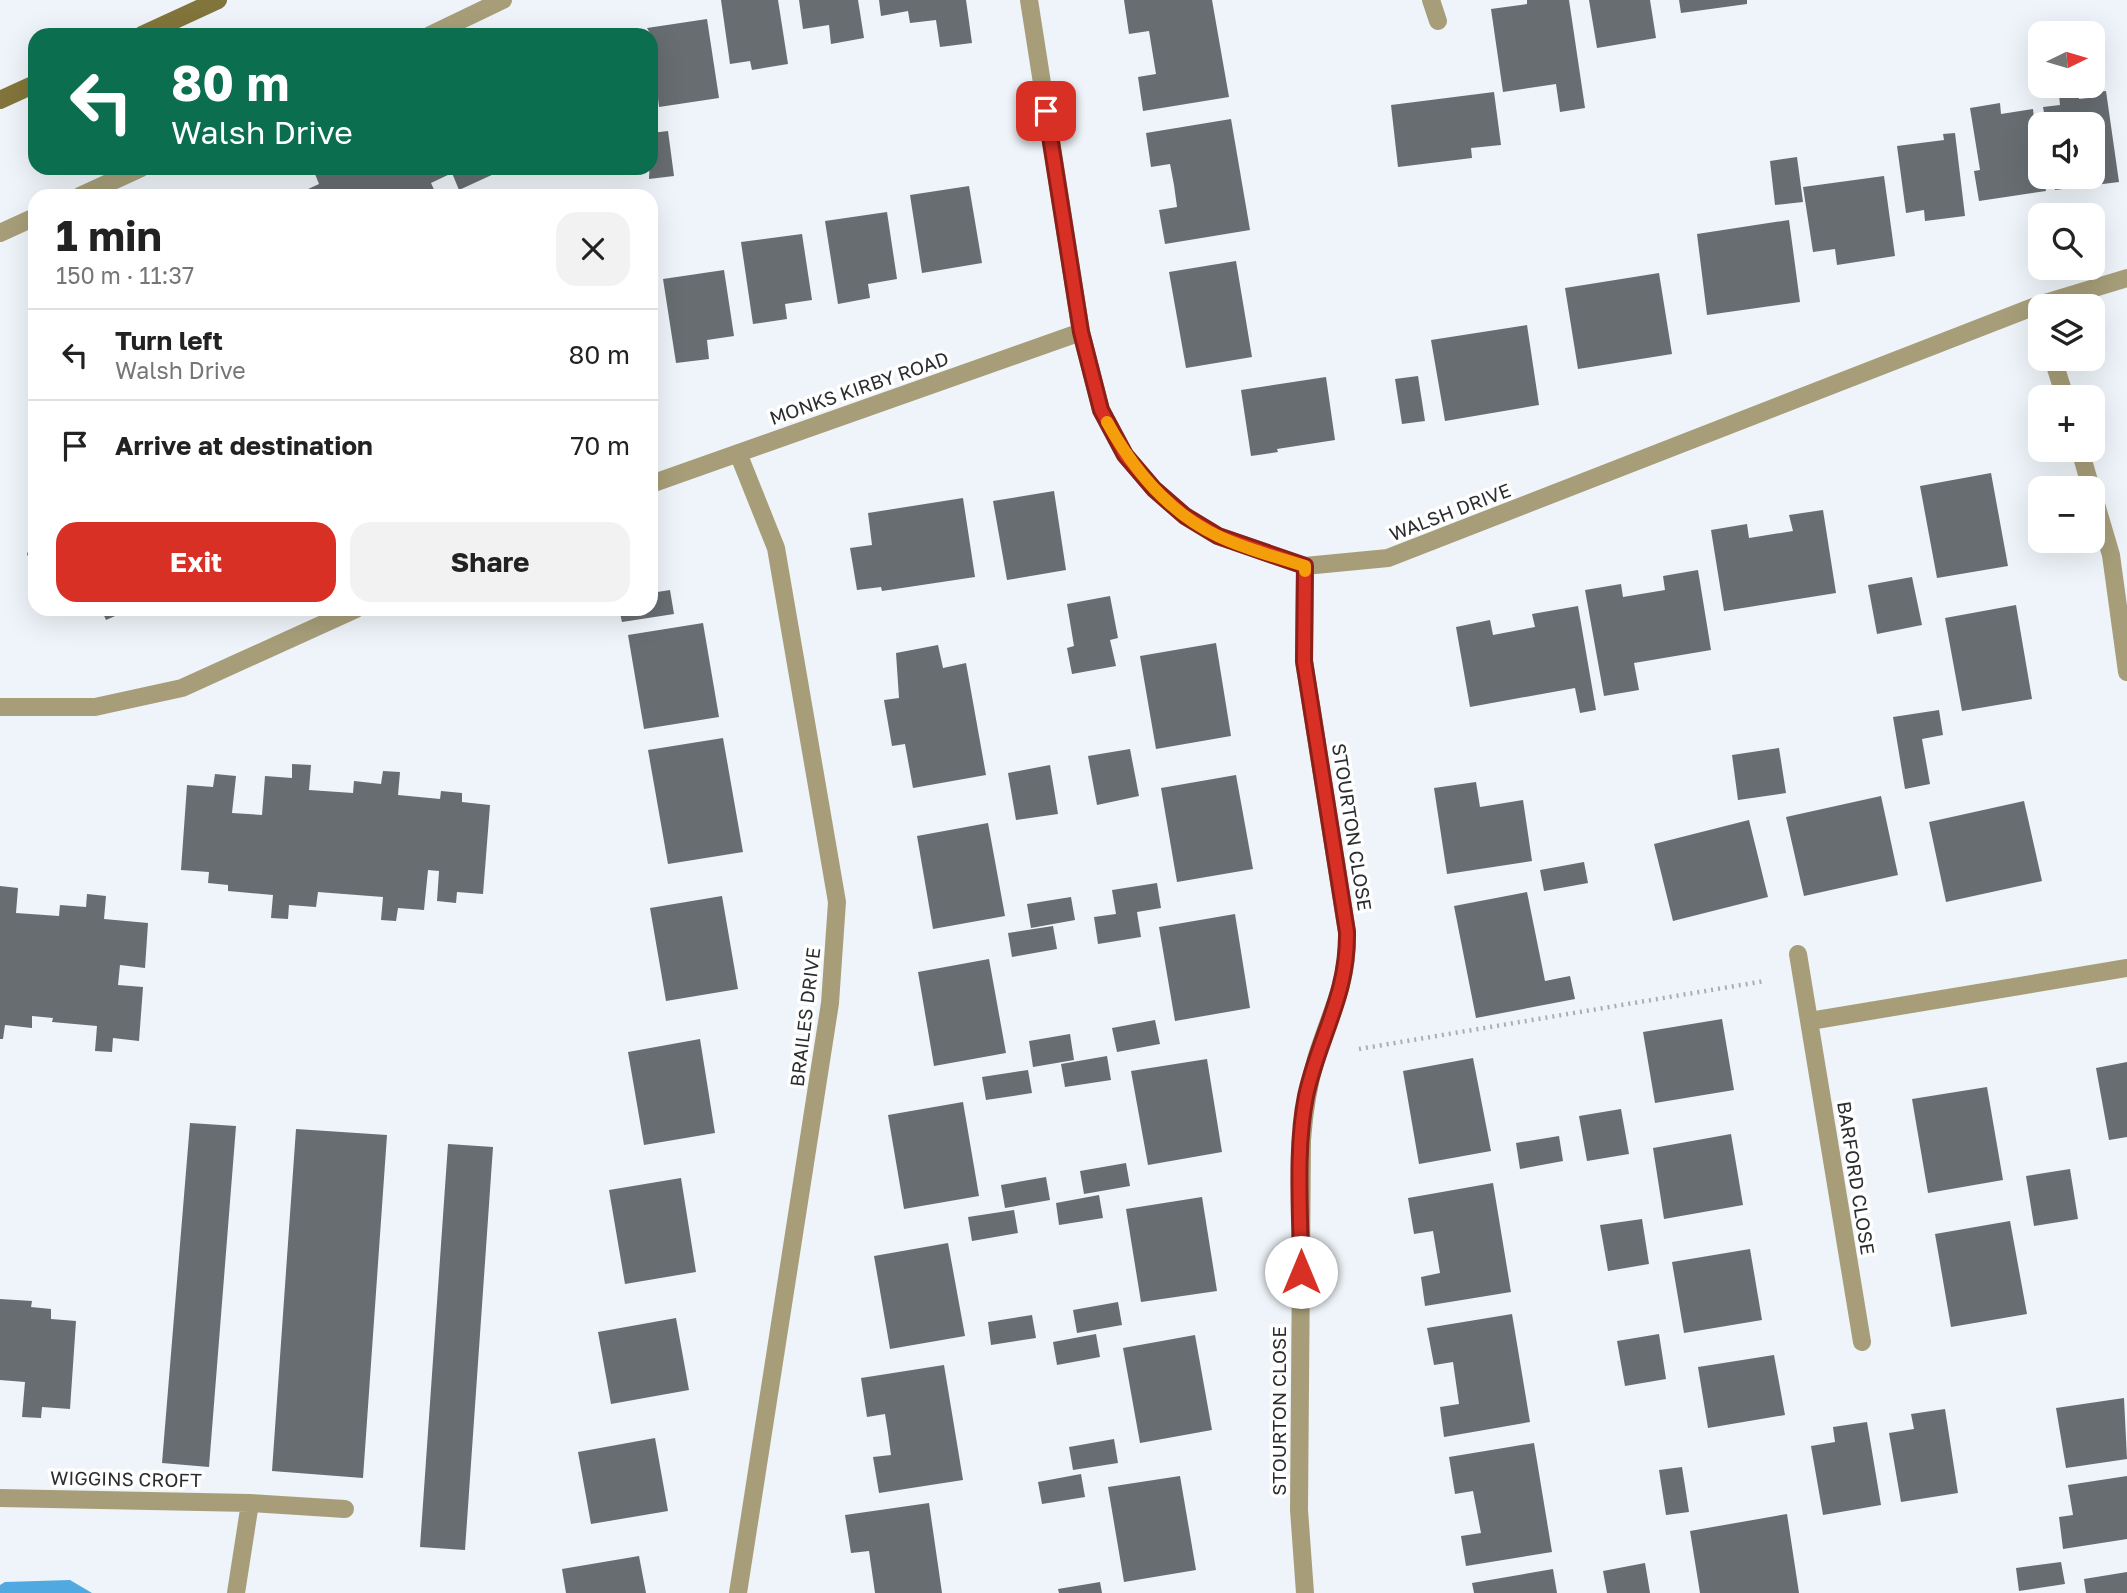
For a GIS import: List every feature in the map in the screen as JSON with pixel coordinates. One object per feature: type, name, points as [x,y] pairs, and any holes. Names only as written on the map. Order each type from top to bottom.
[{"type":"main road","points":[[157,28],[218,0]]},
{"type":"main road","points":[[0,100],[28,87]]},
{"type":"street","points":[[445,28],[503,0]]},
{"type":"street","name":"WALSH DRIVE","points":[[1029,0],[1081,332],[1101,410],[1125,455],[1154,489],[1185,516],[1218,536],[1305,566],[1388,558],[2028,314]]},
{"type":"street","points":[[1431,0],[1438,21]]},
{"type":"street","points":[[95,189],[126,175]]},
{"type":"street","points":[[0,233],[28,220]]},
{"type":"street","name":"WALSH DRIVE","points":[[2083,294],[2127,278]]},
{"type":"street","name":"MONKS KIRBY ROAD","points":[[658,482],[1081,332]]},
{"type":"street","name":"BRAILES DRIVE","points":[[738,453],[776,548],[837,902],[830,1003],[738,1593]]},
{"type":"street","points":[[2105,535],[2111,555],[2127,672]]},
{"type":"street","name":"STOURTON CLOSE","points":[[1305,566],[1304,661],[1347,932],[1344,983],[1317,1056],[1306,1098],[1302,1140],[1299,1510],[1305,1593]]},
{"type":"street","points":[[0,707],[95,707],[182,688],[340,616]]},
{"type":"street","name":"BARFORD CLOSE","points":[[1798,954],[1862,1342]]},
{"type":"street","points":[[1810,1021],[2127,968]]},
{"type":"street","name":"WIGGINS CROFT","points":[[0,1498],[250,1503],[345,1509]]},
{"type":"street","points":[[236,1593],[250,1503]]},
{"type":"path","points":[[1317,1056],[1802,975]]},
{"type":"water","points":[[70,1580],[92,1593],[0,1593],[0,1585],[5,1582]]},
{"type":"building","points":[[721,0],[778,0],[788,64],[752,70],[750,61],[730,64]]},
{"type":"building","points":[[799,0],[858,0],[864,38],[831,44],[829,25],[803,29]]},
{"type":"building","points":[[879,0],[966,0],[972,43],[940,47],[936,20],[910,23],[908,11],[881,16]]},
{"type":"building","points":[[1124,0],[1212,0],[1229,97],[1143,111],[1138,77],[1156,74],[1149,31],[1129,34]]},
{"type":"building","points":[[1527,0],[1569,0],[1585,108],[1560,112],[1556,84],[1503,92],[1491,9],[1527,4]]},
{"type":"building","points":[[1589,0],[1650,0],[1656,38],[1597,48]]},
{"type":"building","points":[[1679,0],[1747,0],[1747,4],[1681,13]]},
{"type":"building","points":[[707,19],[719,98],[659,107],[658,28],[647,28]]},
{"type":"building","points":[[2105,91],[2119,182],[2105,184],[2105,112],[2044,112],[2043,107],[2060,105],[2059,98],[2105,98]]},
{"type":"building","points":[[1494,92],[1501,145],[1471,148],[1472,158],[1398,167],[1391,105]]},
{"type":"building","points":[[2000,103],[2001,114],[2033,109],[2033,112],[2028,112],[2028,189],[2046,191],[1979,201],[1974,171],[1980,170],[1970,108]]},
{"type":"building","points":[[1231,119],[1250,230],[1165,244],[1159,210],[1177,207],[1174,185],[1170,164],[1151,167],[1146,133]]},
{"type":"building","points":[[668,131],[674,176],[649,179],[649,175],[658,175],[658,132]]},
{"type":"building","points":[[1955,133],[1965,216],[1925,221],[1924,210],[1906,213],[1897,146],[1944,140],[1943,134]]},
{"type":"building","points":[[1797,157],[1803,202],[1775,205],[1770,161]]},
{"type":"building","points":[[315,175],[448,175],[431,183],[434,189],[308,189],[319,184]]},
{"type":"building","points":[[453,175],[492,175],[461,189],[459,189]]},
{"type":"building","points":[[1884,176],[1895,256],[1837,265],[1835,249],[1813,252],[1803,187]]},
{"type":"building","points":[[969,186],[982,263],[922,273],[910,195]]},
{"type":"building","points":[[887,212],[897,279],[868,284],[870,298],[838,304],[825,221]]},
{"type":"building","points":[[1789,220],[1800,302],[1707,315],[1697,234]]},
{"type":"building","points":[[802,234],[812,300],[785,304],[787,319],[753,324],[741,242]]},
{"type":"building","points":[[1236,261],[1252,357],[1186,368],[1169,272]]},
{"type":"building","points":[[724,270],[734,336],[707,340],[709,359],[676,363],[663,279]]},
{"type":"building","points":[[1659,273],[1672,354],[1578,369],[1565,288]]},
{"type":"building","points":[[1527,325],[1539,405],[1445,421],[1431,340]]},
{"type":"building","points":[[1418,376],[1425,421],[1402,424],[1395,379]]},
{"type":"building","points":[[1326,377],[1335,440],[1251,456],[1241,390]]},
{"type":"building","points":[[1991,473],[2008,566],[1937,578],[1920,486]]},
{"type":"building","points":[[1054,491],[1066,570],[1007,580],[993,501]]},
{"type":"building","points":[[963,498],[975,577],[882,591],[881,587],[857,590],[850,548],[872,545],[868,513]]},
{"type":"building","points":[[1823,510],[1836,593],[1724,611],[1711,530],[1747,524],[1749,538],[1793,531],[1789,515]]},
{"type":"building","points":[[1698,570],[1711,650],[1634,663],[1639,690],[1604,696],[1585,590],[1621,584],[1623,597],[1665,590],[1663,576]]},
{"type":"building","points":[[1912,577],[1922,625],[1877,634],[1868,585]]},
{"type":"building","points":[[670,590],[674,614],[622,622],[621,616],[658,616],[658,592]]},
{"type":"building","points":[[1110,596],[1118,638],[1110,640],[1116,666],[1072,674],[1067,648],[1074,646],[1067,604]]},
{"type":"building","points":[[2016,605],[2032,699],[1962,711],[1945,618]]},
{"type":"building","points":[[1578,606],[1596,710],[1580,713],[1575,688],[1470,707],[1456,627],[1490,620],[1493,635],[1535,627],[1532,614]]},
{"type":"building","points":[[703,623],[719,717],[644,729],[628,635]]},
{"type":"building","points":[[1216,643],[1231,736],[1156,749],[1140,656]]},
{"type":"building","points":[[938,645],[943,668],[966,663],[986,775],[913,788],[905,744],[892,746],[884,700],[899,698],[896,653]]},
{"type":"building","points":[[1939,710],[1943,735],[1922,739],[1930,784],[1905,789],[1893,717]]},
{"type":"building","points":[[723,738],[743,852],[668,864],[648,750]]},
{"type":"building","points":[[1779,748],[1786,793],[1738,800],[1732,755]]},
{"type":"building","points":[[1130,749],[1139,796],[1097,805],[1088,756]]},
{"type":"building","points":[[292,764],[311,765],[309,790],[353,793],[354,781],[381,784],[383,771],[400,772],[398,795],[440,799],[441,791],[462,793],[462,802],[490,805],[483,894],[457,892],[456,903],[437,901],[439,871],[428,870],[424,910],[398,908],[396,921],[381,920],[383,897],[318,892],[316,907],[289,905],[288,919],[271,918],[273,895],[228,891],[228,885],[208,883],[209,872],[181,870],[187,785],[213,787],[215,774],[236,776],[232,813],[262,815],[265,776],[292,778]]},
{"type":"building","points":[[1050,765],[1058,814],[1016,820],[1008,773]]},
{"type":"building","points":[[1236,775],[1253,869],[1177,882],[1161,788]]},
{"type":"building","points":[[1476,782],[1480,807],[1523,800],[1532,861],[1447,874],[1434,788]]},
{"type":"building","points":[[1881,796],[1898,875],[1804,896],[1786,817]]},
{"type":"building","points":[[2024,801],[2042,881],[1946,902],[1929,822]]},
{"type":"building","points":[[1749,820],[1768,897],[1673,921],[1654,844]]},
{"type":"building","points":[[988,823],[1005,916],[933,929],[917,836]]},
{"type":"building","points":[[1584,862],[1588,883],[1544,891],[1540,870]]},
{"type":"building","points":[[1157,883],[1161,908],[1137,912],[1141,937],[1098,944],[1094,917],[1116,914],[1112,890]]},
{"type":"building","points":[[0,886],[18,888],[16,913],[59,916],[60,905],[86,907],[87,894],[106,896],[104,919],[148,923],[145,968],[120,965],[118,985],[143,987],[139,1041],[113,1038],[112,1052],[95,1051],[97,1026],[52,1022],[53,1018],[32,1016],[32,1028],[5,1025],[3,1039],[0,1039]]},
{"type":"building","points":[[1527,892],[1545,981],[1570,976],[1575,999],[1476,1018],[1454,906]]},
{"type":"building","points":[[722,896],[738,989],[666,1001],[650,908]]},
{"type":"building","points":[[1071,897],[1075,920],[1031,928],[1027,904]]},
{"type":"building","points":[[1235,914],[1250,1008],[1175,1021],[1159,927]]},
{"type":"building","points":[[1053,926],[1057,949],[1012,957],[1008,933]]},
{"type":"building","points":[[989,959],[1006,1053],[934,1066],[918,972]]},
{"type":"building","points":[[1722,1019],[1734,1090],[1655,1103],[1643,1032]]},
{"type":"building","points":[[1155,1020],[1160,1044],[1117,1052],[1112,1028]]},
{"type":"building","points":[[1070,1034],[1074,1060],[1033,1067],[1029,1041]]},
{"type":"building","points":[[700,1039],[715,1133],[644,1145],[628,1052]]},
{"type":"building","points":[[1107,1056],[1111,1080],[1065,1087],[1061,1064]]},
{"type":"building","points":[[1473,1058],[1491,1151],[1419,1164],[1403,1071]]},
{"type":"building","points":[[1207,1059],[1222,1152],[1148,1165],[1131,1071]]},
{"type":"building","points":[[2127,1062],[2127,1137],[2109,1140],[2096,1068]]},
{"type":"building","points":[[1028,1070],[1032,1093],[986,1100],[982,1077]]},
{"type":"building","points":[[1987,1087],[2003,1180],[1928,1193],[1912,1099]]},
{"type":"building","points":[[963,1102],[979,1196],[904,1209],[888,1115]]},
{"type":"building","points":[[1621,1109],[1629,1154],[1587,1161],[1579,1116]]},
{"type":"building","points":[[190,1123],[236,1126],[209,1467],[162,1463]]},
{"type":"building","points":[[296,1129],[387,1135],[363,1478],[272,1471]]},
{"type":"building","points":[[1731,1134],[1743,1205],[1664,1219],[1653,1148]]},
{"type":"building","points":[[1559,1136],[1563,1161],[1520,1169],[1516,1143]]},
{"type":"building","points":[[448,1144],[493,1147],[465,1550],[420,1547]]},
{"type":"building","points":[[1126,1163],[1130,1186],[1084,1194],[1080,1171]]},
{"type":"building","points":[[2070,1169],[2078,1219],[2034,1226],[2026,1176]]},
{"type":"building","points":[[1046,1177],[1050,1200],[1005,1208],[1001,1185]]},
{"type":"building","points":[[681,1178],[696,1272],[625,1284],[609,1190]]},
{"type":"building","points":[[1493,1183],[1511,1292],[1425,1306],[1421,1277],[1440,1273],[1433,1231],[1414,1234],[1408,1198]]},
{"type":"building","points":[[1099,1195],[1103,1218],[1059,1225],[1056,1203]]},
{"type":"building","points":[[1202,1197],[1217,1291],[1141,1302],[1126,1209]]},
{"type":"building","points":[[1014,1210],[1018,1233],[972,1241],[968,1217]]},
{"type":"building","points":[[1642,1219],[1649,1264],[1608,1271],[1600,1225]]},
{"type":"building","points":[[2010,1221],[2027,1314],[1951,1327],[1935,1234]]},
{"type":"building","points":[[948,1243],[965,1336],[890,1349],[874,1256]]},
{"type":"building","points":[[1750,1249],[1762,1320],[1684,1333],[1672,1262]]},
{"type":"building","points":[[0,1299],[32,1301],[31,1307],[51,1309],[51,1319],[76,1321],[70,1409],[42,1407],[41,1418],[22,1417],[25,1382],[0,1380]]},
{"type":"building","points":[[1118,1302],[1122,1325],[1077,1333],[1073,1310]]},
{"type":"building","points":[[1512,1314],[1530,1422],[1444,1437],[1440,1407],[1459,1404],[1453,1362],[1434,1365],[1427,1328]]},
{"type":"building","points":[[1032,1315],[1036,1338],[991,1345],[988,1322]]},
{"type":"building","points":[[676,1318],[689,1390],[611,1404],[598,1332]]},
{"type":"building","points":[[1096,1334],[1100,1357],[1057,1365],[1053,1342]]},
{"type":"building","points":[[1659,1334],[1666,1379],[1625,1386],[1617,1341]]},
{"type":"building","points":[[1195,1335],[1212,1430],[1140,1443],[1123,1348]]},
{"type":"building","points":[[1774,1355],[1785,1415],[1708,1428],[1698,1367]]},
{"type":"building","points":[[944,1365],[963,1480],[879,1493],[873,1457],[891,1455],[888,1433],[885,1414],[867,1417],[861,1378]]},
{"type":"building","points":[[2124,1398],[2127,1459],[2066,1468],[2056,1408]]},
{"type":"building","points":[[1945,1409],[1958,1493],[1901,1502],[1889,1433],[1914,1429],[1911,1414]]},
{"type":"building","points":[[1867,1422],[1881,1505],[1823,1515],[1811,1446],[1835,1442],[1833,1427]]},
{"type":"building","points":[[655,1438],[668,1511],[591,1524],[578,1452]]},
{"type":"building","points":[[1114,1439],[1118,1463],[1073,1470],[1069,1447]]},
{"type":"building","points":[[1534,1443],[1552,1552],[1466,1566],[1461,1536],[1481,1533],[1473,1491],[1455,1494],[1449,1457]]},
{"type":"building","points":[[1682,1467],[1689,1512],[1666,1515],[1659,1470]]},
{"type":"building","points":[[1081,1474],[1085,1497],[1042,1504],[1038,1482]]},
{"type":"building","points":[[1180,1476],[1196,1570],[1124,1582],[1108,1487]]},
{"type":"building","points":[[2127,1476],[2127,1539],[2063,1549],[2059,1517],[2073,1515],[2068,1485]]},
{"type":"building","points":[[929,1503],[942,1593],[875,1593],[869,1551],[851,1553],[845,1515]]},
{"type":"building","points":[[1787,1514],[1799,1593],[1700,1593],[1690,1531]]},
{"type":"building","points":[[639,1556],[646,1593],[566,1593],[562,1569]]},
{"type":"building","points":[[2061,1562],[2065,1584],[2019,1591],[2016,1568]]},
{"type":"building","points":[[1645,1563],[1650,1593],[1607,1593],[1603,1571]]},
{"type":"building","points":[[1553,1569],[1557,1593],[1474,1593],[1472,1583]]},
{"type":"building","points":[[2127,1572],[2127,1593],[2086,1593],[2084,1579]]},
{"type":"building","points":[[1100,1582],[1102,1593],[1059,1593],[1058,1589]]},
{"type":"slow traffic","points":[[1107,422],[1125,455],[1154,489],[1185,516],[1218,536],[1305,566],[1305,571]]},
{"type":"route","points":[[1046,111],[1081,332],[1101,410],[1125,455],[1154,489],[1185,516],[1218,536],[1305,566],[1304,661],[1347,932],[1347,958],[1344,983],[1317,1056],[1306,1098],[1302,1140],[1301,1272]]}]
